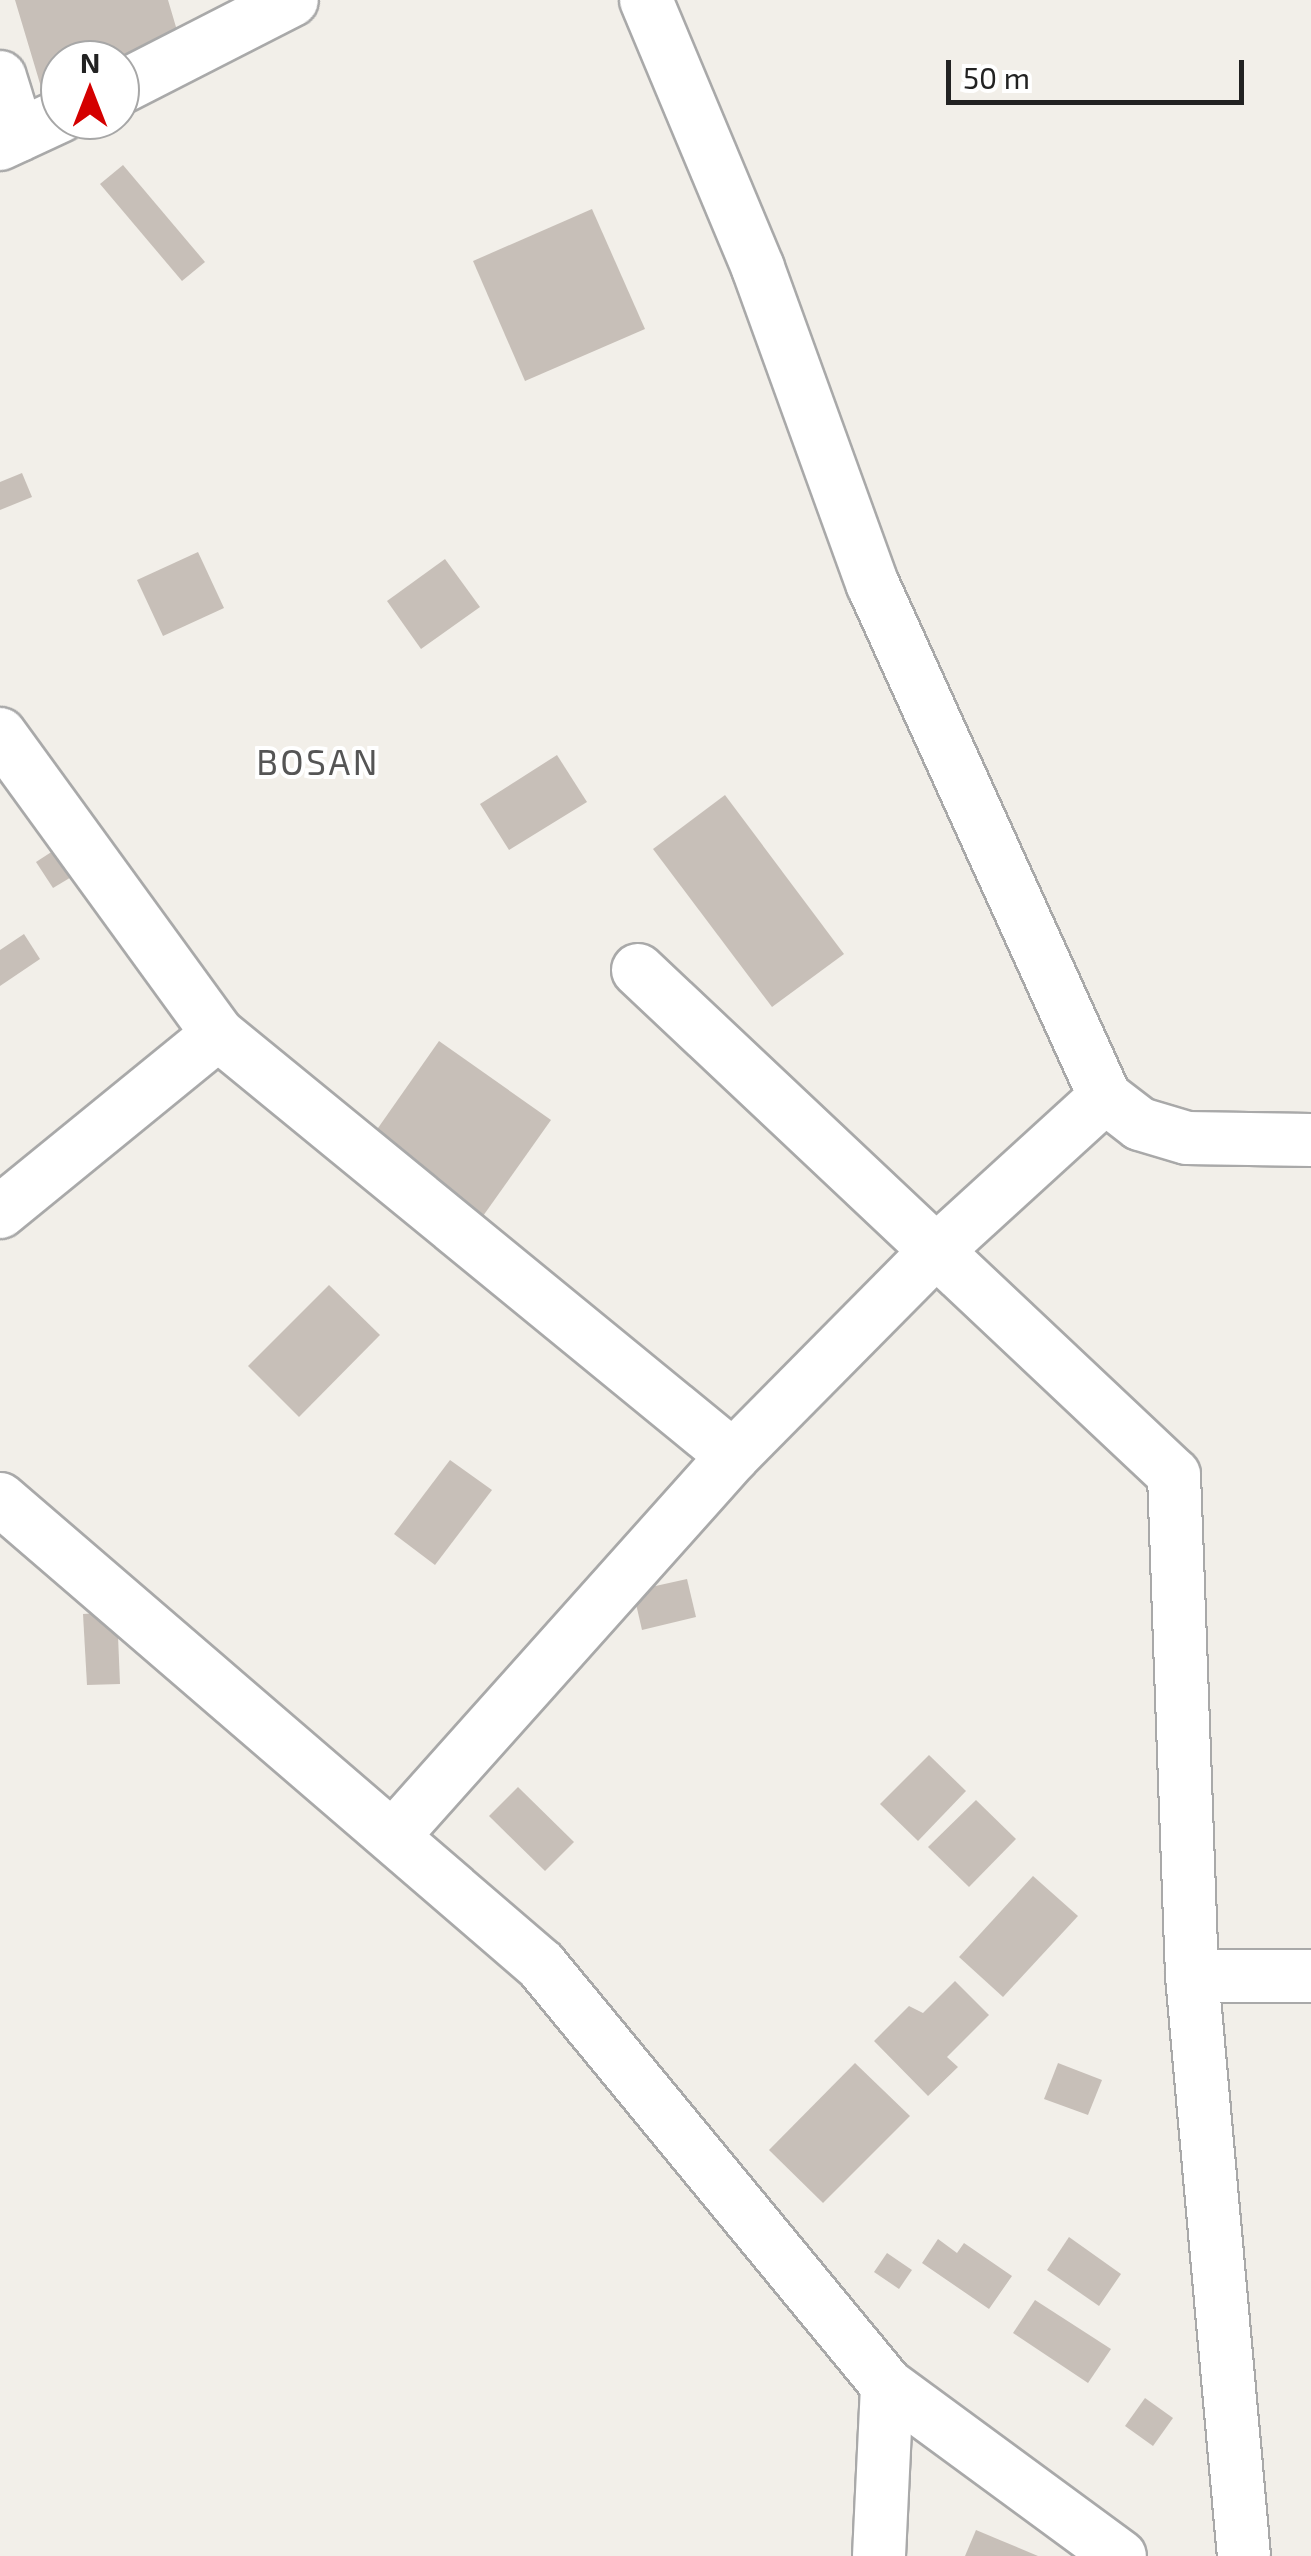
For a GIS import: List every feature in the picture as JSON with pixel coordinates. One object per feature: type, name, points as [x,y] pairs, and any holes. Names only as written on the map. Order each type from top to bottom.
[{"type":"street","points":[[140,78],[292,0]]},
{"type":"street","points":[[646,0],[758,268],[873,585],[1104,1097],[1140,1124],[1187,1138],[1311,1140]]},
{"type":"street","points":[[0,77],[26,132]]},
{"type":"street","points":[[0,734],[218,1034],[733,1456]]},
{"type":"street","points":[[638,970],[1174,1475],[1192,1976],[1244,2556]]},
{"type":"street","points":[[0,1212],[218,1034]]},
{"type":"street","points":[[396,1833],[733,1456],[934,1252],[1104,1097]]},
{"type":"street","points":[[0,1498],[396,1833],[541,1965],[886,2385],[1120,2556]]},
{"type":"street","points":[[1192,1976],[1311,1976]]},
{"type":"street","points":[[879,2556],[886,2385]]},
{"type":"building","points":[[15,0],[168,0],[184,54],[140,56],[140,40],[40,40],[40,84]]},
{"type":"building","points":[[123,165],[205,262],[182,281],[100,184]]},
{"type":"building","points":[[592,209],[645,329],[525,381],[473,261]]},
{"type":"building","points":[[22,473],[32,497],[0,510],[0,482]]},
{"type":"building","points":[[198,552],[224,608],[163,636],[137,580]]},
{"type":"building","points":[[445,559],[480,607],[421,649],[387,601]]},
{"type":"building","points":[[557,755],[587,802],[509,850],[480,804]]},
{"type":"building","points":[[725,795],[844,954],[772,1007],[653,849]]},
{"type":"building","points":[[56,849],[73,876],[53,888],[36,862]]},
{"type":"building","points":[[24,934],[40,959],[0,986],[0,950]]},
{"type":"building","points":[[439,1041],[551,1120],[483,1216],[371,1138]]},
{"type":"building","points":[[329,1285],[380,1335],[299,1417],[248,1366]]},
{"type":"building","points":[[450,1460],[492,1490],[435,1565],[394,1534]]},
{"type":"building","points":[[687,1579],[696,1617],[642,1630],[633,1591]]},
{"type":"building","points":[[117,1612],[120,1684],[87,1685],[83,1614]]},
{"type":"building","points":[[929,1755],[966,1791],[918,1841],[880,1804]]},
{"type":"building","points":[[518,1787],[574,1842],[545,1871],[489,1816]]},
{"type":"building","points":[[976,1800],[1016,1839],[969,1887],[928,1847]]},
{"type":"building","points":[[1033,1876],[1078,1916],[1003,1997],[959,1957]]},
{"type":"building","points":[[955,1981],[989,2015],[947,2057],[958,2067],[928,2096],[874,2041],[909,2006],[923,2013]]},
{"type":"building","points":[[855,2063],[910,2116],[823,2203],[769,2150]]},
{"type":"building","points":[[1058,2063],[1102,2080],[1088,2115],[1044,2099]]},
{"type":"building","points":[[1069,2237],[1121,2274],[1099,2306],[1047,2270]]},
{"type":"building","points":[[938,2239],[957,2253],[964,2243],[1012,2276],[989,2309],[922,2263]]},
{"type":"building","points":[[887,2253],[912,2270],[899,2289],[874,2272]]},
{"type":"building","points":[[1035,2300],[1111,2349],[1088,2383],[1013,2333]]},
{"type":"building","points":[[1145,2398],[1173,2418],[1153,2446],[1125,2426]]},
{"type":"building","points":[[976,2530],[1038,2556],[965,2556]]},
{"type":"district","name":"BOSAN","points":[[318,761]]}]
